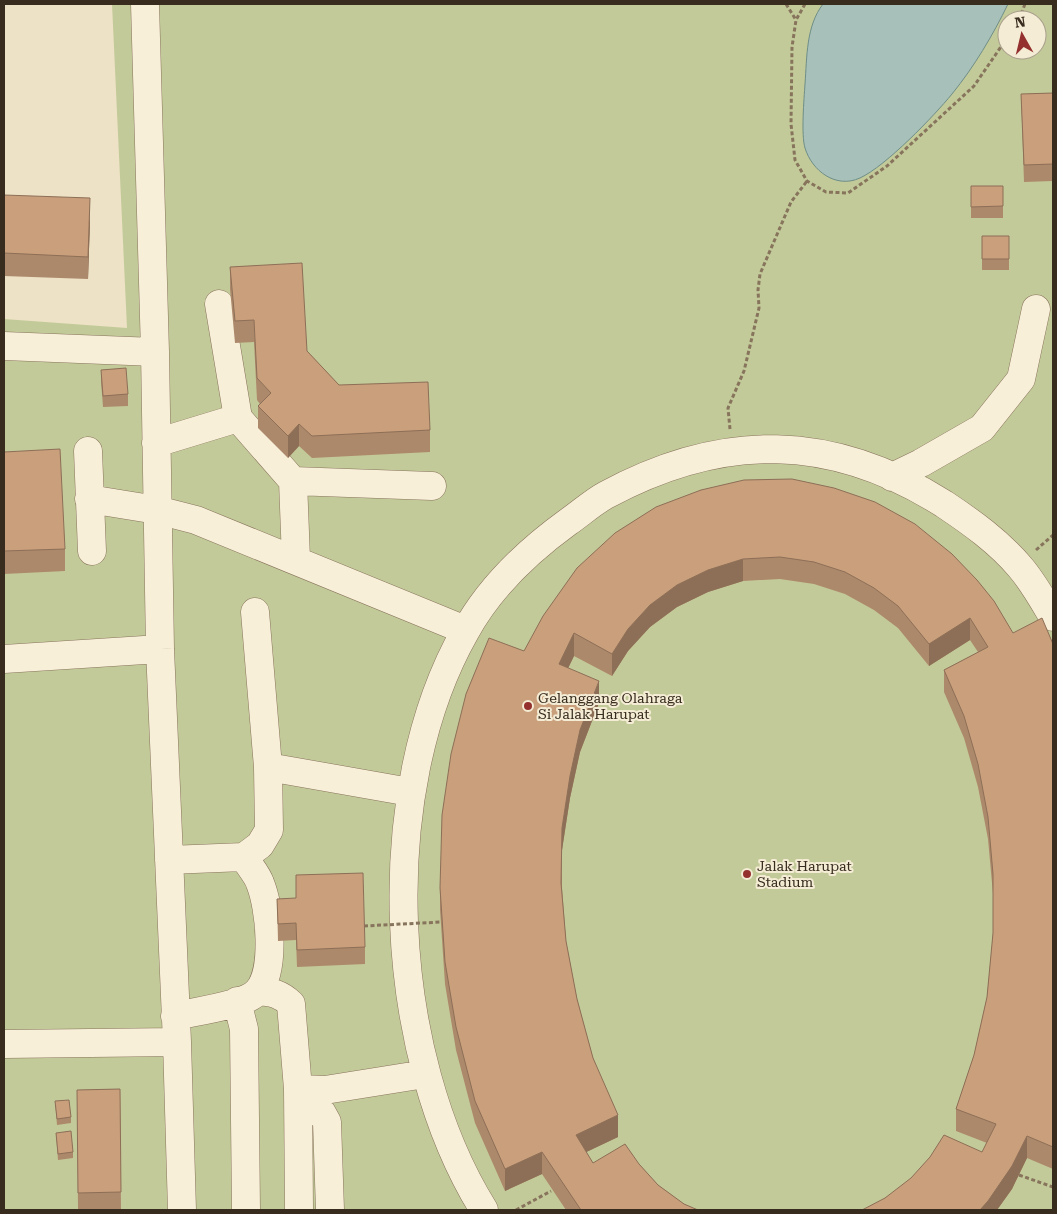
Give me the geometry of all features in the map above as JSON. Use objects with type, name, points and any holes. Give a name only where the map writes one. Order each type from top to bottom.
[{"type":"lane","points":[[145,4],[155,352],[160,649],[182,1210]]},
{"type":"lane","points":[[219,304],[238,418],[293,481],[296,559]]},
{"type":"lane","points":[[892,477],[921,463],[982,428],[1021,379],[1036,308]]},
{"type":"lane","points":[[4,346],[155,352]]},
{"type":"lane","points":[[156,444],[238,418]]},
{"type":"lane","points":[[484,1210],[466,1182],[425,1074],[409,977],[404,879],[410,792],[425,732],[442,681],[465,630],[506,575],[555,532],[604,495],[692,459],[732,450],[774,447],[813,452],[864,465],[911,484],[977,526],[1019,565],[1053,617]]},
{"type":"lane","points":[[88,451],[92,551]]},
{"type":"lane","points":[[293,481],[432,486]]},
{"type":"lane","points":[[89,499],[157,510],[196,520],[296,559],[465,630]]},
{"type":"lane","points":[[169,860],[244,858],[260,845],[269,830],[268,768],[255,612]]},
{"type":"lane","points":[[4,659],[160,649]]},
{"type":"lane","points":[[268,768],[410,792]]},
{"type":"lane","points":[[244,858],[260,883],[269,927],[269,970],[248,996],[244,1029],[246,1210]]},
{"type":"lane","points":[[4,1044],[176,1029],[248,996],[272,992],[284,997],[291,1004],[298,1089],[299,1210]]},
{"type":"lane","points":[[298,1089],[325,1090],[425,1074]]},
{"type":"lane","points":[[298,1089],[322,1113],[327,1122],[330,1210]]},
{"type":"path","points":[[786,4],[796,20]]},
{"type":"path","points":[[805,4],[796,20],[792,47],[791,124],[796,160],[807,181],[826,192],[848,192],[887,166],[974,86],[997,53]]},
{"type":"path","points":[[732,450],[728,408],[744,371],[759,308],[758,290],[760,274],[791,202],[807,181]]},
{"type":"path","points":[[364,926],[441,922]]},
{"type":"path","points":[[1019,1175],[1053,1187]]},
{"type":"path","points":[[516,1210],[551,1191]]},
{"type":"green space","name":"Gelanggang Olahraga Si Jalak Harupat","points":[[112,4],[1053,4],[1053,1210],[4,1210],[4,319],[127,328]]},
{"type":"water","points":[[823,4],[1008,4],[1005,10],[997,10],[997,24],[989,39],[960,84],[934,115],[883,163],[871,172],[851,181],[842,181],[826,176],[813,164],[805,148],[803,126],[806,63],[810,32],[817,13]]},
{"type":"building","points":[[1053,93],[1053,164],[1024,165],[1021,94]]},
{"type":"building","points":[[971,186],[1003,186],[1003,206],[971,207]]},
{"type":"building","points":[[4,195],[90,198],[88,257],[4,253]]},
{"type":"building","points":[[982,236],[1009,236],[1009,259],[982,259]]},
{"type":"building","points":[[302,263],[307,351],[339,385],[428,382],[430,430],[312,436],[299,424],[288,436],[258,406],[271,393],[257,378],[254,320],[235,321],[230,267]]},
{"type":"building","points":[[126,368],[128,394],[103,396],[101,370]]},
{"type":"building","points":[[60,449],[65,549],[4,551],[4,452]]},
{"type":"building","points":[[792,479],[834,488],[875,502],[915,524],[952,554],[977,580],[994,601],[1013,633],[1042,618],[1053,644],[1053,1147],[1027,1136],[1012,1166],[980,1210],[862,1210],[885,1198],[911,1178],[930,1157],[944,1135],[982,1152],[996,1124],[956,1109],[974,1055],[987,997],[993,933],[993,874],[988,817],[978,764],[964,716],[944,670],[988,647],[970,618],[929,644],[898,606],[874,588],[845,572],[814,562],[780,557],[743,559],[708,570],[677,585],[650,605],[628,629],[612,654],[574,633],[559,664],[599,681],[580,730],[570,776],[562,828],[561,883],[566,941],[577,999],[593,1058],[618,1115],[576,1135],[593,1163],[625,1144],[639,1164],[658,1185],[684,1204],[698,1210],[581,1210],[542,1152],[505,1169],[475,1101],[456,1027],[445,962],[440,888],[442,815],[451,754],[466,694],[489,638],[524,651],[543,616],[577,568],[615,533],[656,507],[701,490],[744,480]]},
{"type":"building","points":[[363,873],[365,947],[297,950],[296,923],[278,924],[277,899],[296,898],[296,875]]},
{"type":"building","points":[[120,1089],[121,1192],[78,1193],[77,1090]]},
{"type":"building","points":[[69,1100],[71,1117],[57,1119],[55,1101]]},
{"type":"building","points":[[71,1131],[73,1152],[58,1154],[56,1133]]},
{"type":"place","name":"Gelanggang Olahraga Si Jalak Harupat","points":[[528,706]]},
{"type":"place","name":"Jalak Harupat Stadium","points":[[747,874]]}]
